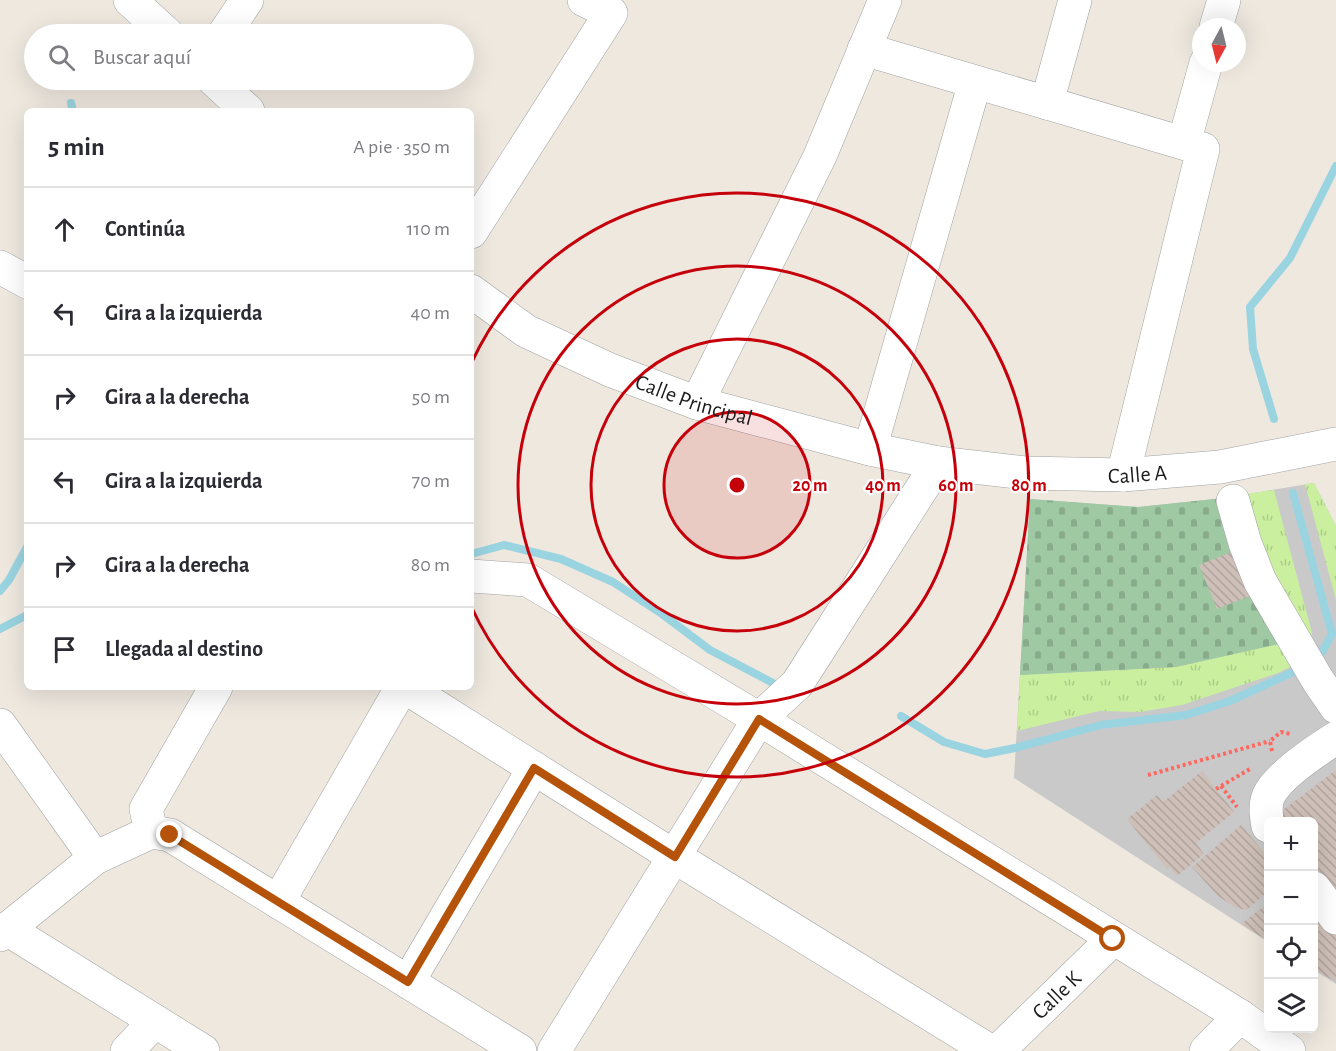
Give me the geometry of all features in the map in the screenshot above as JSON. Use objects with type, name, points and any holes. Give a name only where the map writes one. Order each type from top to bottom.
[{"type":"street","points":[[130,0],[156,24]]},
{"type":"street","points":[[231,24],[247,0]]},
{"type":"street","points":[[474,227],[611,13],[584,0]]},
{"type":"street","points":[[697,403],[820,156],[885,0]]},
{"type":"street","points":[[1047,103],[1075,0]]},
{"type":"street","points":[[1219,18],[1224,0]]},
{"type":"street","points":[[864,49],[1203,149],[1123,475]]},
{"type":"street","points":[[1184,143],[1204,72]]},
{"type":"street","points":[[870,449],[975,82]]},
{"type":"street","points":[[225,90],[245,108]]},
{"type":"street","points":[[0,267],[24,280]]},
{"type":"street","name":"Calle Principal","points":[[474,293],[526,331],[610,370],[697,403],[870,449],[938,463]]},
{"type":"street","name":"Calle A","points":[[938,463],[1025,473],[1123,475],[1220,467],[1333,441]]},
{"type":"street","points":[[554,1051],[759,719],[797,684],[938,463]]},
{"type":"street","points":[[1233,501],[1245,543],[1260,581],[1317,679],[1336,707]]},
{"type":"street","points":[[474,576],[528,580],[759,719],[1240,1016],[1289,1051]]},
{"type":"street","points":[[151,832],[146,809],[214,690]]},
{"type":"street","points":[[278,902],[402,690]]},
{"type":"street","points":[[409,690],[990,1051]]},
{"type":"street","points":[[0,725],[95,858]]},
{"type":"street","points":[[1267,817],[1265,811],[1269,794],[1285,776],[1336,738]]},
{"type":"street","points":[[408,982],[534,768]]},
{"type":"street","points":[[203,1051],[3,932],[95,858],[151,832],[170,835],[520,1051]]},
{"type":"street","points":[[1318,893],[1336,918]]},
{"type":"street","name":"Calle K","points":[[998,1051],[1113,939]]},
{"type":"street","points":[[1206,1051],[1240,1016]]},
{"type":"street","points":[[127,1051],[155,1021]]},
{"type":"path","points":[[1148,775],[1270,741]]},
{"type":"shaded area","points":[[1314,483],[1336,526],[1336,984],[1318,973],[1318,817],[1264,817],[1264,939],[1014,778],[1030,499],[1138,507],[1224,498]]},
{"type":"green space","points":[[1314,483],[1336,526],[1336,600],[1305,484]]},
{"type":"green space","points":[[1274,490],[1312,633],[1308,645],[1268,582],[1245,494]]},
{"type":"green space","points":[[1224,498],[1288,642],[1176,667],[1020,675],[1030,499],[1138,507]]},
{"type":"green space","points":[[1288,642],[1298,663],[1278,673],[1182,705],[1140,712],[1099,711],[1017,731],[1020,675],[1176,667]]},
{"type":"building","points":[[1234,551],[1252,595],[1217,609],[1199,565]]},
{"type":"building","points":[[1336,770],[1336,896],[1318,872],[1318,817],[1275,816]]},
{"type":"building","points":[[1202,771],[1234,812],[1196,843],[1204,854],[1177,876],[1170,867],[1167,869],[1127,819],[1157,795],[1163,802]]},
{"type":"building","points":[[1241,825],[1264,852],[1264,895],[1247,910],[1236,908],[1218,896],[1192,867]]},
{"type":"building","points":[[1318,904],[1336,933],[1336,982],[1318,971]]},
{"type":"building","points":[[1264,906],[1264,938],[1241,924]]},
{"type":"waterway","points":[[71,103],[72,108]]},
{"type":"waterway","points":[[1274,419],[1253,349],[1250,307],[1290,258],[1336,166]]},
{"type":"waterway","points":[[1293,493],[1332,634],[1322,652],[1314,659]]},
{"type":"waterway","points":[[474,553],[504,545],[561,559],[613,582],[662,614],[710,650],[773,683]]},
{"type":"waterway","points":[[0,591],[9,580],[24,552]]},
{"type":"waterway","points":[[0,629],[24,617]]},
{"type":"waterway","points":[[901,716],[944,742],[985,754],[1101,725],[1186,715],[1230,701],[1302,668]]},
{"type":"route","points":[[170,835],[408,982],[534,768],[675,857],[759,719],[1113,939]]}]
